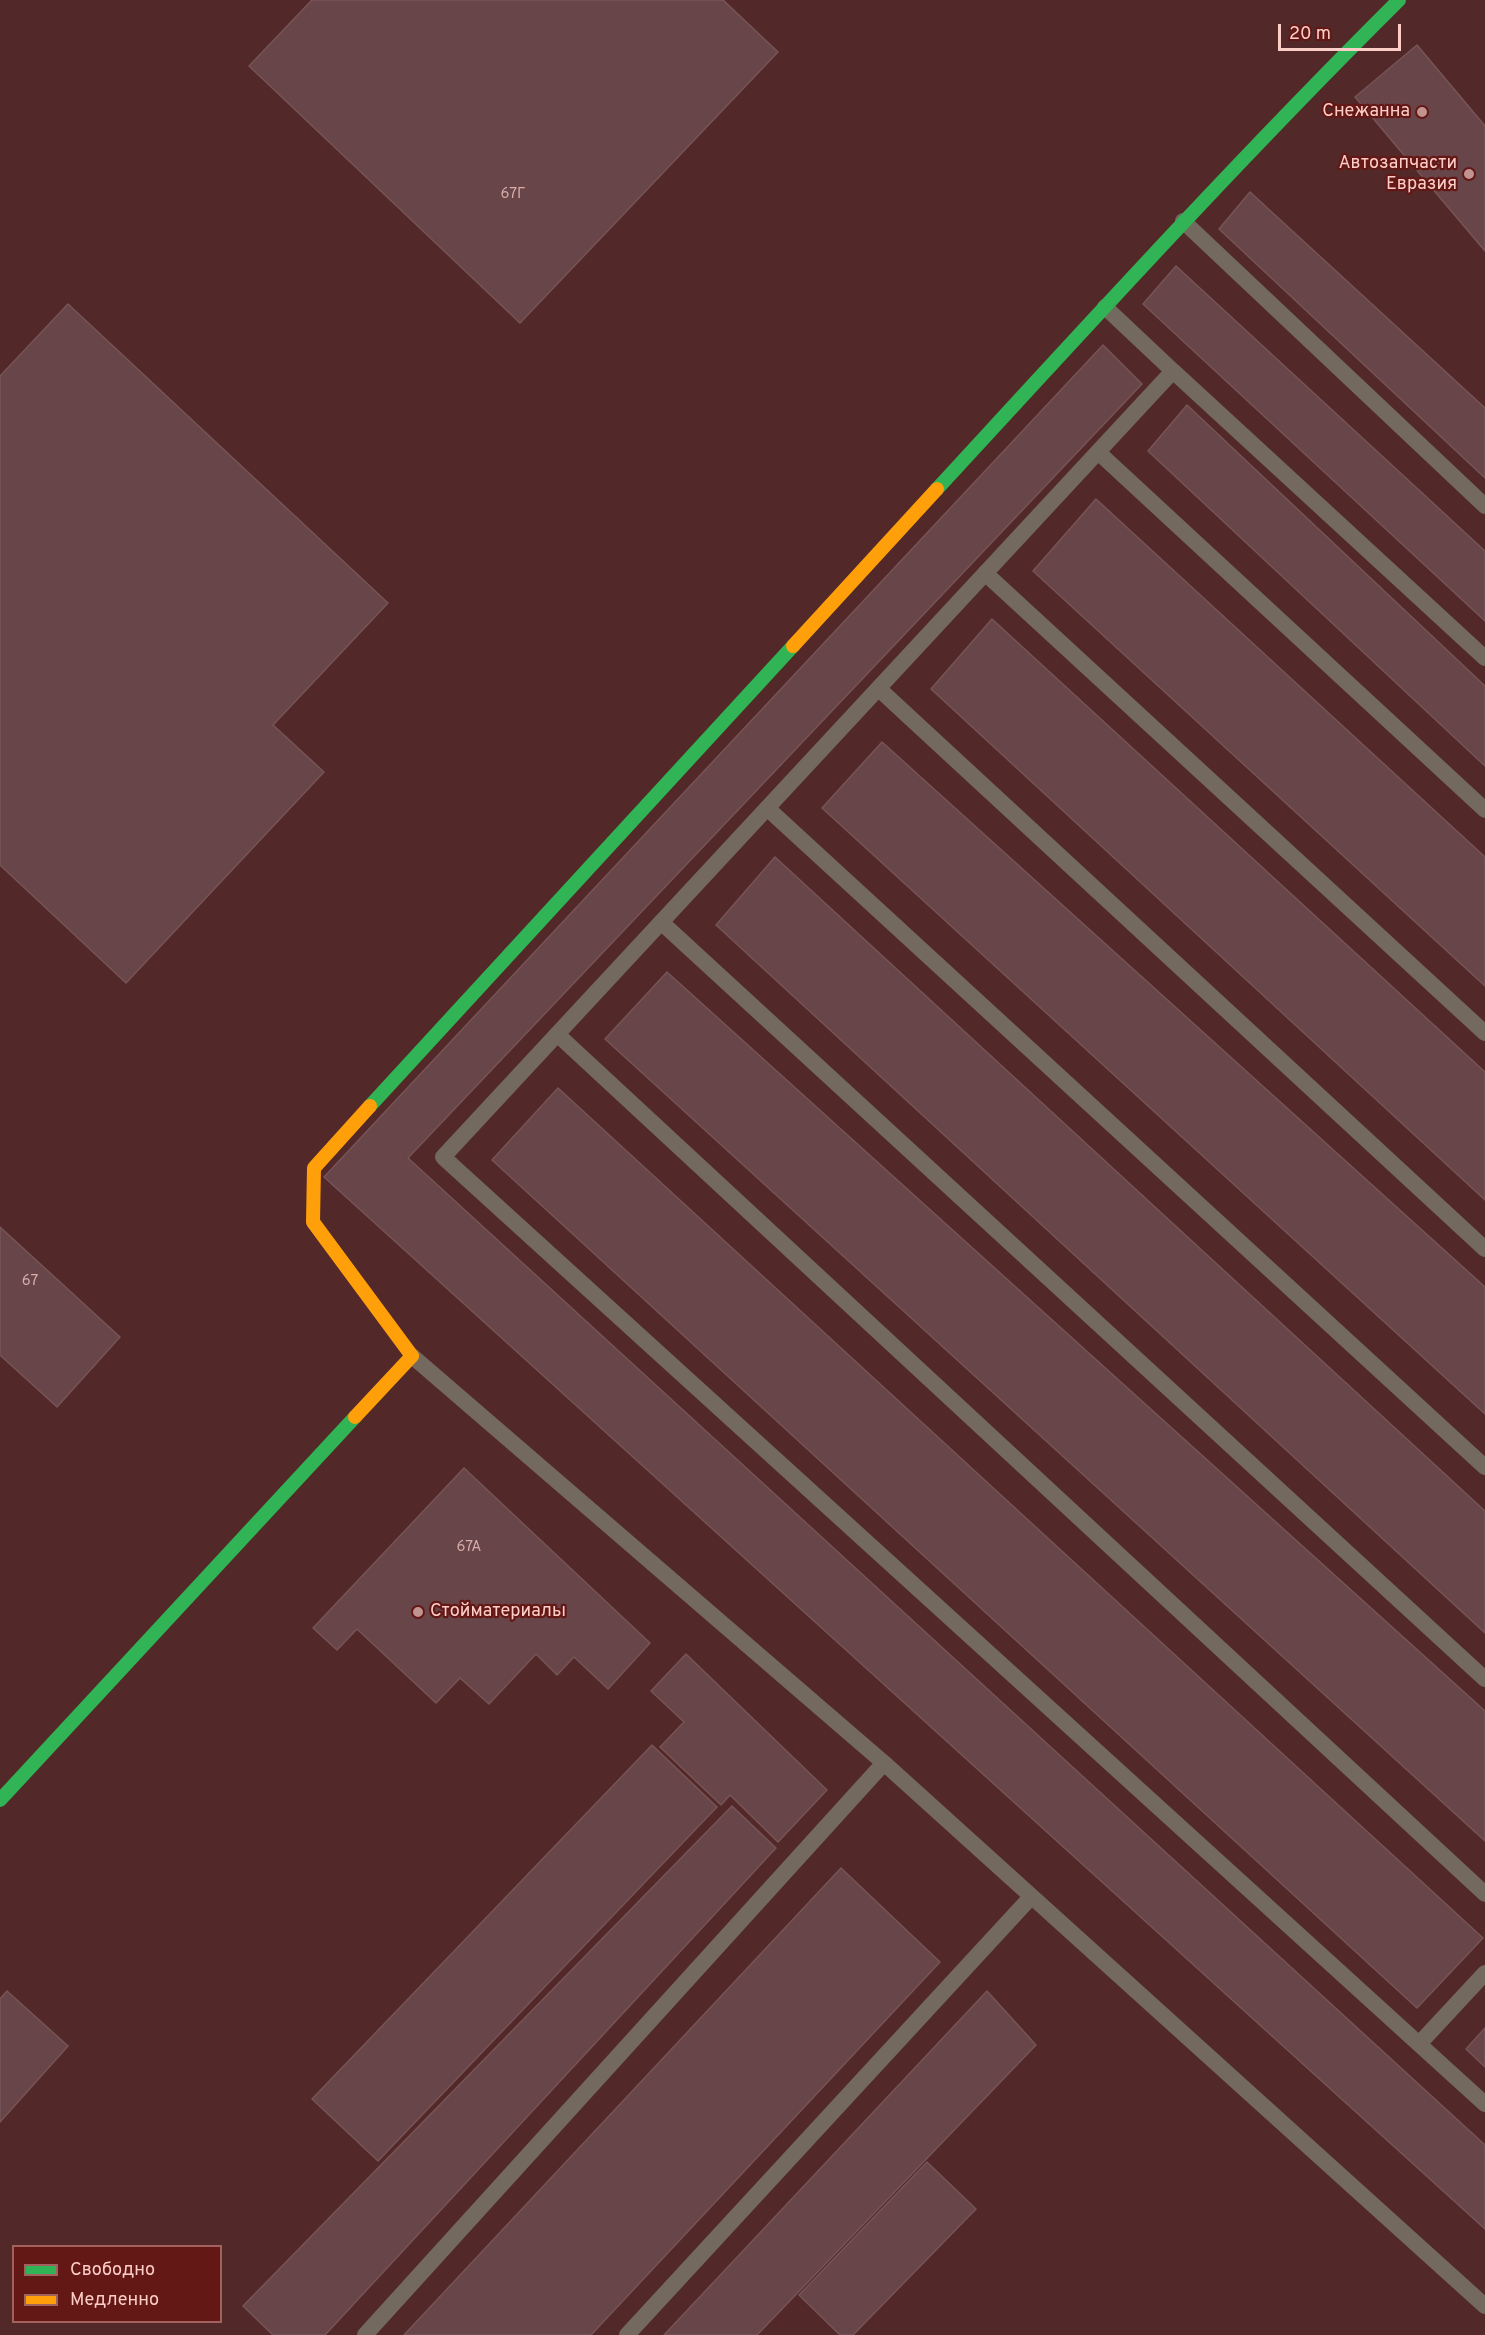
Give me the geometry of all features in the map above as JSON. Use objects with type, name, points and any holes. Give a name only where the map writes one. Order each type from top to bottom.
[{"type":"street","points":[[0,1800],[412,1356],[313,1222],[314,1168],[1184,221],[1304,94],[1399,0]]},
{"type":"lane","points":[[1184,221],[1485,506]]},
{"type":"lane","points":[[1105,307],[1485,658]]},
{"type":"lane","points":[[1173,371],[443,1157],[1485,2104]]},
{"type":"lane","points":[[1098,452],[1485,810]]},
{"type":"lane","points":[[985,573],[1485,1033]]},
{"type":"lane","points":[[879,688],[1485,1249]]},
{"type":"lane","points":[[767,808],[1485,1467]]},
{"type":"lane","points":[[661,922],[1485,1680]]},
{"type":"lane","points":[[557,1034],[1485,1894]]},
{"type":"lane","points":[[412,1356],[884,1763],[1485,2306]]},
{"type":"lane","points":[[365,2335],[884,1763]]},
{"type":"lane","points":[[627,2335],[1031,1897]]},
{"type":"lane","points":[[1419,2044],[1485,1973]]},
{"type":"building","points":[[312,0],[723,0],[778,52],[520,323],[249,66]]},
{"type":"building","points":[[1417,45],[1485,126],[1485,251],[1355,97]]},
{"type":"building","points":[[1250,192],[1485,408],[1485,478],[1219,229]]},
{"type":"building","points":[[1176,266],[1485,551],[1485,621],[1143,304]]},
{"type":"building","points":[[68,304],[388,603],[273,725],[324,772],[126,983],[0,865],[0,376]]},
{"type":"building","points":[[1103,345],[1142,384],[408,1158],[1485,2145],[1485,2229],[324,1177]]},
{"type":"building","points":[[1187,405],[1485,686],[1485,766],[1148,451]]},
{"type":"building","points":[[1096,499],[1485,857],[1485,986],[1033,571]]},
{"type":"building","points":[[992,619],[1485,1072],[1485,1200],[931,689]]},
{"type":"building","points":[[882,742],[1485,1287],[1485,1414],[822,808]]},
{"type":"building","points":[[775,857],[1485,1511],[1485,1633],[716,925]]},
{"type":"building","points":[[667,972],[1485,1711],[1485,1841],[605,1039]]},
{"type":"building","points":[[558,1088],[1483,1938],[1417,2008],[492,1160]]},
{"type":"building","points":[[0,1227],[120,1337],[57,1407],[0,1355]]},
{"type":"building","points":[[464,1468],[650,1643],[608,1689],[574,1657],[557,1675],[536,1654],[489,1704],[460,1678],[436,1703],[357,1629],[337,1650],[313,1628]]},
{"type":"building","points":[[686,1654],[827,1790],[778,1842],[730,1795],[721,1805],[660,1747],[684,1722],[651,1691]]},
{"type":"building","points":[[652,1745],[717,1807],[378,2161],[312,2099]]},
{"type":"building","points":[[732,1806],[776,1848],[325,2335],[273,2335],[243,2306]]},
{"type":"building","points":[[841,1868],[940,1962],[591,2335],[404,2335]]},
{"type":"building","points":[[7,1991],[68,2046],[0,2122],[0,1999]]},
{"type":"building","points":[[987,1991],[1036,2045],[757,2335],[664,2335]]},
{"type":"building","points":[[1485,2028],[1485,2067],[1466,2049]]},
{"type":"building","points":[[927,2162],[976,2209],[853,2335],[840,2335],[799,2295]]},
{"type":"traffic: fast","points":[[937,489],[1223,181],[1399,0]]},
{"type":"traffic: fast","points":[[370,1106],[793,646]]},
{"type":"traffic: fast","points":[[0,1800],[355,1417]]},
{"type":"traffic: slow","points":[[793,646],[937,489]]},
{"type":"traffic: slow","points":[[355,1417],[412,1356],[313,1222],[314,1168],[370,1106]]},
{"type":"place","name":"Снежанна","points":[[1422,112]]},
{"type":"place","name":"Автозапчасти Евразия","points":[[1469,174]]},
{"type":"place","name":"Стойматериалы","points":[[418,1612]]}]
